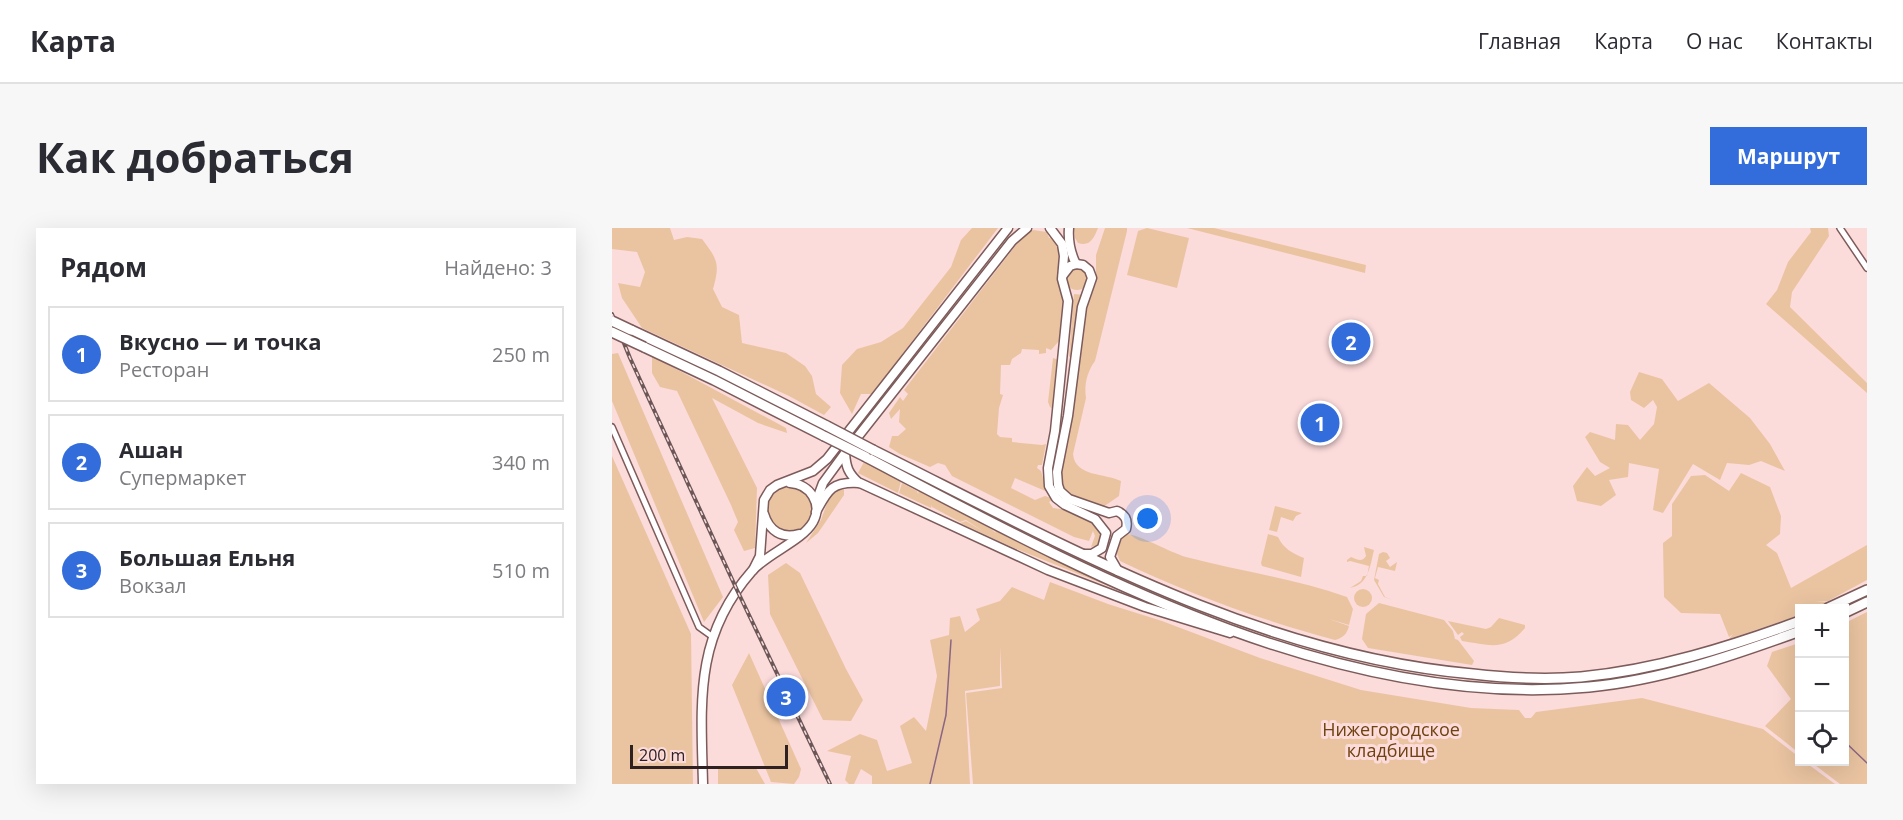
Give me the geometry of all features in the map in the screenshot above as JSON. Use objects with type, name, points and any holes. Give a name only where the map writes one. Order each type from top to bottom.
[{"type":"main road","points":[[703,784],[703,678],[707,653],[722,612],[753,570],[760,556],[764,500],[770,490],[777,485],[813,471],[827,459],[1008,228]]},
{"type":"main road","points":[[753,570],[802,533],[814,521],[824,483],[844,453],[1012,241],[1027,228]]},
{"type":"main road","points":[[1050,228],[1062,244],[1063,275],[1068,301],[1048,478],[1049,486],[1056,498],[1065,505],[1084,513],[1105,530],[1117,536]]},
{"type":"main road","points":[[1069,228],[1071,253],[1076,264]]},
{"type":"main road","points":[[1063,275],[1066,269],[1076,264],[1083,265],[1089,270],[1092,282],[1082,307],[1068,416],[1057,472],[1058,485],[1060,491],[1069,499],[1108,513],[1122,513],[1127,520],[1126,529],[1117,536],[1110,557],[1119,572]]},
{"type":"main road","points":[[1065,287],[1078,294],[1088,290]]},
{"type":"main road","points":[[612,321],[719,371],[825,431],[1114,582],[1262,641]]},
{"type":"main road","points":[[612,332],[825,431]]},
{"type":"main road","points":[[844,453],[846,467],[851,476],[860,483],[1048,570],[1145,607],[1210,628],[1371,670],[1442,683],[1488,687],[1556,688],[1618,683],[1680,670],[1795,633]]},
{"type":"main road","points":[[869,454],[1179,598],[1280,635],[1407,666],[1489,676],[1579,677],[1645,667],[1707,652],[1795,623]]},
{"type":"main road","points":[[787,482],[797,483],[808,489],[816,507]]},
{"type":"main road","points":[[816,507],[830,489],[846,482],[860,483]]},
{"type":"main road","points":[[763,511],[771,529],[780,534],[793,536],[802,533]]},
{"type":"main road","points":[[1081,554],[1092,554],[1102,548],[1105,530],[1102,522],[1108,513]]},
{"type":"main road","points":[[1838,604],[1867,590]]},
{"type":"main road","points":[[1849,611],[1867,603]]},
{"type":"street","points":[[1840,228],[1867,268]]},
{"type":"street","points":[[612,427],[699,627],[712,637]]},
{"type":"green space","points":[[612,228],[670,228],[674,240],[687,237],[702,239],[716,262],[713,289],[722,307],[739,315],[742,343],[786,353],[805,366],[812,376],[816,394],[831,407],[824,415],[789,396],[642,328],[622,298],[618,283],[640,287],[645,272],[637,252],[612,249]]},
{"type":"green space","points":[[972,228],[998,228],[872,394],[861,394],[852,414],[840,393],[842,365],[857,349],[881,342],[903,328],[951,267],[961,240]]},
{"type":"green space","points":[[1074,228],[1098,228],[1089,243],[1082,244],[1078,243],[1075,238]]},
{"type":"green space","points":[[1105,228],[1127,228],[1127,231],[1095,361],[1087,379],[1086,398],[1073,454],[1079,467],[1085,471],[1121,481],[1119,496],[1103,507],[1089,505],[1062,491],[1059,475],[1082,324],[1096,283],[1096,255]]},
{"type":"green space","points":[[1147,228],[1189,238],[1177,288],[1127,275],[1138,231]]},
{"type":"green space","points":[[1187,228],[1214,228],[1366,265],[1365,273]]},
{"type":"green space","points":[[1810,228],[1828,228],[1829,236],[1792,292],[1790,307],[1867,383],[1867,393],[1766,304],[1777,290],[1788,262],[1811,232]]},
{"type":"green space","points":[[1033,230],[1047,232],[1049,238],[1057,240],[1061,254],[1058,271],[1064,297],[1059,341],[1051,350],[1046,348],[1046,353],[1039,354],[1039,350],[1022,349],[1021,353],[1012,359],[1010,365],[1001,365],[1000,394],[1003,395],[999,408],[997,434],[1000,437],[1012,438],[1012,442],[1046,444],[1042,465],[1038,465],[1037,468],[1041,471],[1050,493],[1015,478],[1011,488],[1035,500],[1045,496],[1054,499],[1049,502],[1053,508],[1069,510],[1087,517],[1103,534],[1100,544],[1091,547],[1095,536],[1093,531],[1089,541],[1074,537],[952,476],[945,465],[938,463],[930,467],[889,447],[892,436],[898,436],[906,429],[899,422],[900,409],[891,419],[889,413],[900,397],[903,401],[908,394],[904,390],[1023,236]]},
{"type":"green space","points":[[1077,268],[1085,271],[1088,279],[1085,287],[1077,290],[1069,287],[1066,279],[1069,271]]},
{"type":"green space","points":[[1074,294],[1084,295],[1073,362],[1069,356]]},
{"type":"green space","points":[[618,353],[723,597],[704,622],[612,401],[612,354]]},
{"type":"green space","points":[[652,356],[786,428],[787,433],[758,423],[712,398],[757,488],[755,548],[744,551],[734,530],[738,522],[731,505],[677,391],[660,387],[652,373]]},
{"type":"green space","points":[[1053,358],[1059,360],[1054,410],[1048,402]]},
{"type":"green space","points":[[1639,372],[1662,379],[1678,401],[1709,383],[1750,418],[1770,444],[1785,471],[1761,461],[1749,465],[1727,463],[1720,480],[1693,464],[1663,513],[1653,510],[1659,469],[1629,463],[1628,477],[1609,480],[1616,495],[1601,506],[1577,501],[1573,486],[1587,467],[1595,476],[1610,468],[1600,462],[1585,437],[1590,432],[1615,440],[1616,424],[1628,425],[1640,440],[1654,424],[1657,407],[1653,400],[1644,408],[1631,400],[1630,392]]},
{"type":"green space","points":[[612,456],[691,634],[693,784],[612,784]]},
{"type":"green space","points":[[864,462],[901,481],[898,493],[858,473]]},
{"type":"green space","points":[[1741,473],[1770,487],[1781,516],[1780,534],[1766,545],[1777,553],[1791,588],[1867,545],[1867,580],[1828,601],[1815,602],[1828,602],[1823,604],[1795,604],[1795,617],[1729,639],[1733,634],[1729,637],[1720,614],[1681,613],[1664,597],[1663,543],[1672,536],[1672,504],[1691,476],[1705,475],[1729,491]]},
{"type":"green space","points":[[902,483],[917,491],[918,494],[919,490],[996,533],[994,529],[1124,591],[1014,548],[960,523],[966,521],[984,532],[966,520],[960,522],[932,505],[931,508],[899,493]]},
{"type":"green space","points":[[790,486],[806,493],[813,509],[806,525],[790,532],[774,525],[767,509],[774,493]]},
{"type":"green space","points":[[841,487],[844,488],[844,495],[818,533],[806,543],[821,520],[831,492]]},
{"type":"green space","points":[[1275,506],[1302,513],[1293,521],[1281,517],[1277,532],[1269,530]]},
{"type":"green space","points":[[1126,534],[1139,537],[1186,557],[1287,580],[1347,597],[1353,609],[1349,625],[1329,619],[1349,626],[1347,631],[1335,640],[1307,632],[1253,615],[1146,573],[1120,561],[1116,551],[1121,537]]},
{"type":"green space","points":[[1268,534],[1278,537],[1289,550],[1304,558],[1301,577],[1262,566]]},
{"type":"green space","points":[[1364,547],[1374,550],[1367,574],[1369,566],[1347,562],[1351,557],[1363,559],[1366,556]]},
{"type":"green space","points":[[1387,553],[1390,558],[1386,561],[1390,567],[1397,562],[1395,571],[1378,567],[1375,578],[1379,580],[1378,584],[1385,597],[1394,600],[1384,597],[1374,580],[1379,554]]},
{"type":"green space","points":[[786,563],[800,573],[863,700],[851,721],[823,720],[770,614],[768,575]]},
{"type":"green space","points":[[1363,576],[1366,576],[1361,583],[1350,588],[1361,581]]},
{"type":"green space","name":"Нижегородское кладбище","points":[[1050,582],[1260,658],[1361,690],[1471,708],[1519,710],[1525,718],[1531,718],[1536,712],[1642,698],[1763,729],[1795,754],[1795,766],[1810,766],[1835,784],[973,784],[966,693],[1002,688],[1000,647],[1000,686],[965,691],[970,784],[872,784],[872,776],[861,769],[854,784],[849,784],[845,780],[851,756],[827,751],[860,734],[877,740],[887,771],[912,763],[900,726],[914,717],[926,731],[937,676],[930,640],[949,635],[950,618],[960,616],[965,632],[980,620],[976,609],[1000,601],[1012,587],[1044,600]]},
{"type":"green space","points":[[1363,589],[1369,592],[1372,598],[1369,604],[1363,607],[1357,604],[1354,598],[1357,592]]},
{"type":"green space","points":[[1379,603],[1444,620],[1453,631],[1455,639],[1474,661],[1472,665],[1368,648],[1362,639],[1366,614]]},
{"type":"green space","points":[[1867,612],[1867,784],[1840,784],[1816,766],[1849,766],[1849,621]]},
{"type":"green space","points":[[1499,618],[1525,625],[1525,628],[1511,641],[1489,645],[1462,641],[1460,637],[1464,634],[1462,632],[1458,635],[1448,621],[1486,629]]},
{"type":"green space","points":[[1795,645],[1795,750],[1765,726],[1791,699],[1767,666],[1772,652]]},
{"type":"green space","points":[[749,653],[801,769],[794,784],[771,782],[732,685]]},
{"type":"green space","points":[[756,768],[765,784],[718,784],[718,769]]},
{"type":"waterway","points":[[930,784],[946,715],[951,640]]},
{"type":"waterway","points":[[1849,746],[1867,763]]},
{"type":"railway","points":[[612,314],[737,590],[830,784]]},
{"type":"place","name":"Ашан","points":[[1351,342]]},
{"type":"place","name":"Вкусно — и точка","points":[[1320,423]]},
{"type":"place","name":"Большая Ельня","points":[[786,697]]}]
